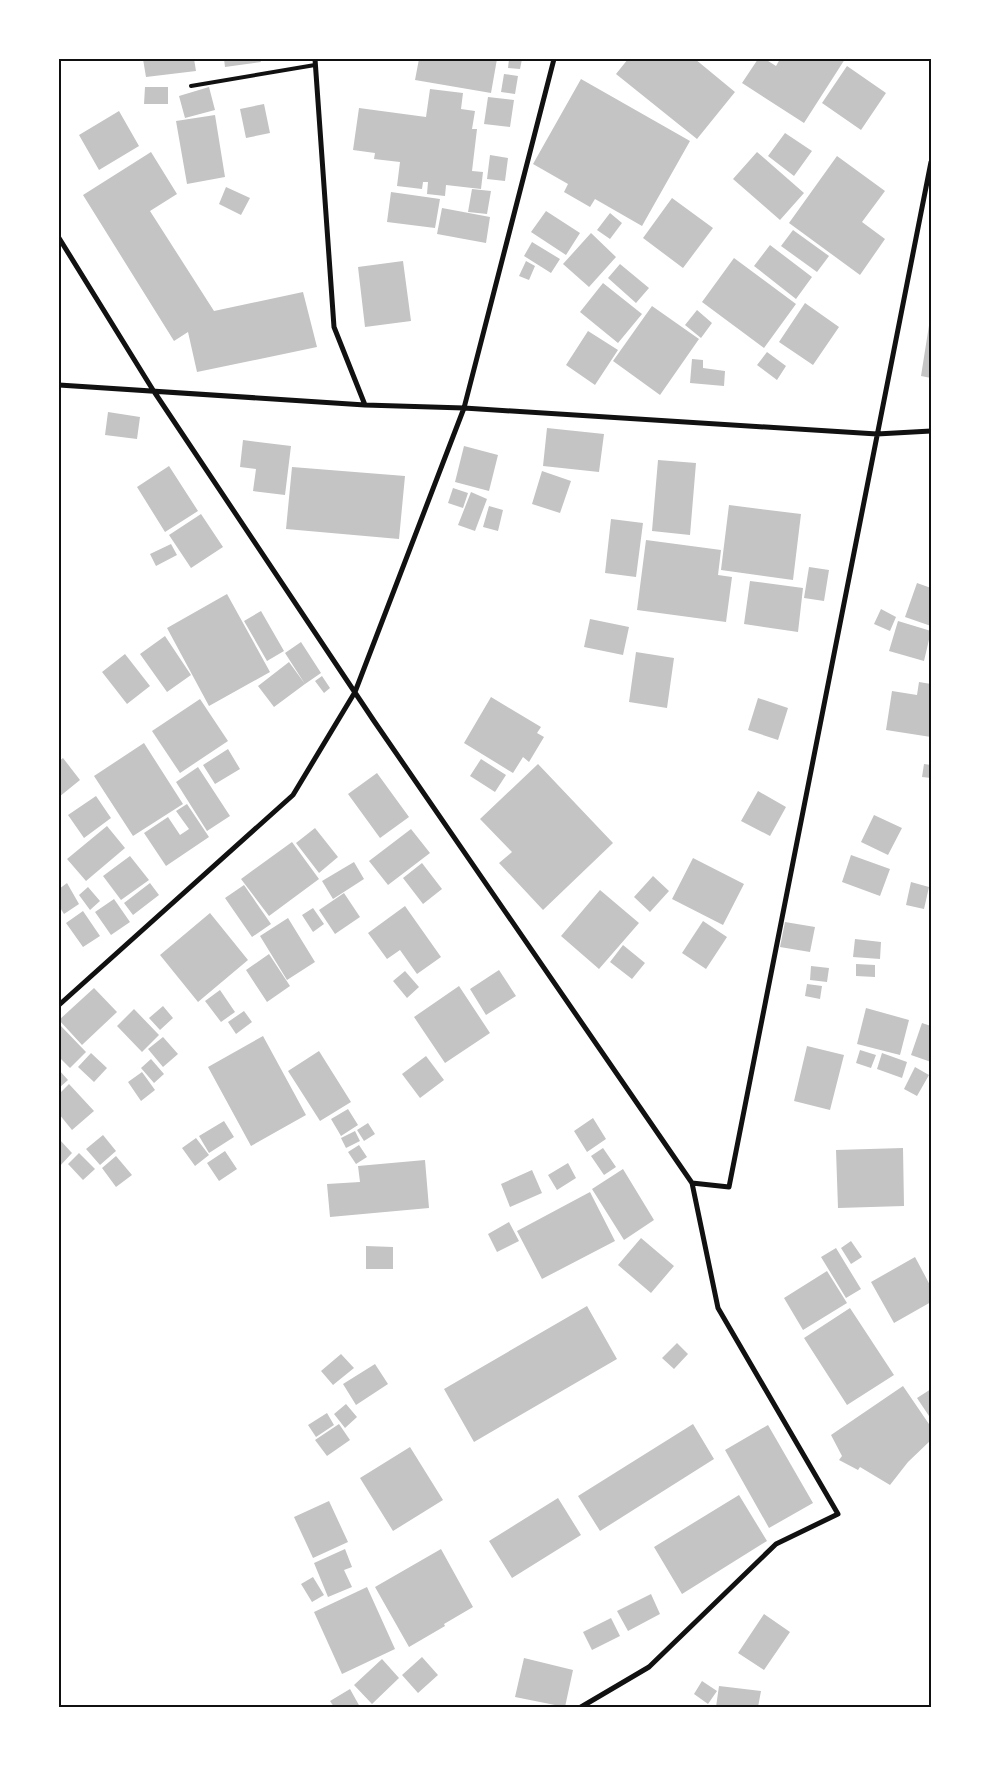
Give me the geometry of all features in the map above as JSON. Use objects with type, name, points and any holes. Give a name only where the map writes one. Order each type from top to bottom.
[{"type":"street","points":[[315,59],[334,327],[365,405]]},
{"type":"street","points":[[59,1005],[293,795],[355,692],[464,408],[554,59]]},
{"type":"street","points":[[692,1183],[729,1187],[931,162]]},
{"type":"street","points":[[59,238],[153,390],[355,692],[692,1183],[718,1308],[838,1514],[776,1544],[649,1667],[581,1707]]},
{"type":"street","points":[[59,385],[365,405],[464,408],[877,434],[931,431]]},
{"type":"lane","points":[[191,86],[315,65]]},
{"type":"building","points":[[143,59],[194,59],[196,71],[146,77]]},
{"type":"building","points":[[224,59],[260,59],[261,62],[225,67]]},
{"type":"building","points":[[419,59],[497,59],[491,93],[415,80]]},
{"type":"building","points":[[509,59],[522,59],[520,69],[508,68]]},
{"type":"building","points":[[628,59],[695,59],[735,92],[697,139],[616,74]]},
{"type":"building","points":[[758,59],[765,59],[776,66],[780,59],[845,59],[804,123],[742,83]]},
{"type":"building","points":[[847,66],[886,93],[861,130],[822,103]]},
{"type":"building","points":[[504,74],[518,76],[515,94],[501,92]]},
{"type":"building","points":[[581,79],[690,141],[642,226],[595,199],[590,207],[564,192],[568,184],[533,164]]},
{"type":"building","points":[[145,87],[168,87],[168,104],[144,104]]},
{"type":"building","points":[[209,87],[215,110],[185,118],[179,96]]},
{"type":"building","points":[[430,89],[463,93],[461,109],[475,111],[472,129],[477,129],[472,171],[483,172],[481,189],[446,185],[445,196],[427,194],[428,182],[423,182],[422,189],[397,186],[400,162],[374,159],[375,153],[353,150],[359,108],[426,117]]},
{"type":"building","points":[[488,97],[514,100],[510,127],[484,124]]},
{"type":"building","points":[[264,104],[270,133],[246,138],[240,109]]},
{"type":"building","points":[[119,111],[139,146],[99,170],[79,135]]},
{"type":"building","points":[[215,115],[225,177],[187,184],[176,121]]},
{"type":"building","points":[[785,133],[812,151],[794,176],[768,156]]},
{"type":"building","points":[[151,152],[177,194],[150,211],[214,311],[303,292],[317,347],[197,372],[188,332],[174,341],[83,195]]},
{"type":"building","points":[[757,152],[804,193],[780,220],[733,179]]},
{"type":"building","points":[[490,155],[508,158],[505,181],[487,179]]},
{"type":"building","points":[[837,156],[885,191],[862,222],[885,239],[860,275],[789,223]]},
{"type":"building","points":[[226,187],[250,198],[241,215],[219,204]]},
{"type":"building","points":[[472,189],[491,191],[487,214],[468,212]]},
{"type":"building","points":[[391,192],[440,199],[435,228],[387,222]]},
{"type":"building","points":[[672,198],[713,228],[683,268],[643,238]]},
{"type":"building","points":[[442,208],[490,217],[486,243],[437,234]]},
{"type":"building","points":[[546,211],[580,233],[566,255],[531,232]]},
{"type":"building","points":[[610,213],[622,223],[610,239],[597,230]]},
{"type":"building","points":[[793,230],[829,256],[817,272],[781,246]]},
{"type":"building","points":[[591,233],[616,257],[589,287],[563,264]]},
{"type":"building","points":[[532,242],[560,259],[551,273],[524,256]]},
{"type":"building","points":[[770,245],[812,277],[796,299],[754,266]]},
{"type":"building","points":[[734,258],[796,304],[764,348],[702,302]]},
{"type":"building","points":[[403,261],[411,321],[365,327],[358,267]]},
{"type":"building","points":[[526,261],[535,266],[529,280],[519,276]]},
{"type":"building","points":[[620,264],[649,288],[636,303],[608,278]]},
{"type":"building","points":[[603,283],[642,314],[618,343],[580,312]]},
{"type":"building","points":[[805,303],[839,327],[813,365],[779,342]]},
{"type":"building","points":[[652,306],[699,339],[660,395],[613,361]]},
{"type":"building","points":[[697,310],[712,323],[701,338],[685,325]]},
{"type":"building","points":[[931,319],[931,378],[921,376]]},
{"type":"building","points":[[588,331],[618,350],[595,385],[566,365]]},
{"type":"building","points":[[767,352],[786,366],[777,380],[757,365]]},
{"type":"building","points":[[692,359],[703,360],[703,368],[725,371],[724,386],[690,383]]},
{"type":"building","points":[[108,412],[140,417],[137,439],[105,435]]},
{"type":"building","points":[[547,428],[604,434],[599,472],[543,466]]},
{"type":"building","points":[[243,440],[291,446],[285,495],[253,491],[256,469],[240,467]]},
{"type":"building","points":[[464,446],[498,455],[489,491],[455,482]]},
{"type":"building","points":[[658,460],[696,463],[690,535],[652,531]]},
{"type":"building","points":[[169,466],[198,511],[165,532],[137,487]]},
{"type":"building","points":[[292,467],[405,476],[399,539],[286,529]]},
{"type":"building","points":[[542,471],[571,481],[560,513],[532,504]]},
{"type":"building","points":[[453,488],[468,493],[463,508],[448,503]]},
{"type":"building","points":[[471,492],[487,499],[475,531],[458,525]]},
{"type":"building","points":[[729,505],[801,514],[793,580],[721,570]]},
{"type":"building","points":[[489,506],[503,510],[498,531],[483,527]]},
{"type":"building","points":[[201,514],[223,547],[191,568],[169,535]]},
{"type":"building","points":[[611,519],[643,523],[636,577],[605,573]]},
{"type":"building","points":[[646,540],[721,550],[718,575],[732,577],[726,622],[637,610]]},
{"type":"building","points":[[171,544],[177,555],[156,566],[150,554]]},
{"type":"building","points":[[809,567],[829,570],[824,601],[804,598]]},
{"type":"building","points":[[750,581],[803,588],[798,632],[744,624]]},
{"type":"building","points":[[917,583],[931,588],[931,626],[905,617]]},
{"type":"building","points":[[227,594],[270,672],[209,706],[167,628]]},
{"type":"building","points":[[881,609],[896,617],[890,631],[874,624]]},
{"type":"building","points":[[261,611],[284,651],[267,661],[244,621]]},
{"type":"building","points":[[590,619],[629,627],[623,655],[584,647]]},
{"type":"building","points":[[898,621],[931,631],[924,661],[889,651]]},
{"type":"building","points":[[165,636],[191,675],[167,692],[140,654]]},
{"type":"building","points":[[301,642],[321,673],[305,684],[285,653]]},
{"type":"building","points":[[636,652],[674,658],[667,708],[629,702]]},
{"type":"building","points":[[125,654],[150,686],[127,704],[102,672]]},
{"type":"building","points":[[289,662],[305,684],[274,707],[258,686]]},
{"type":"building","points":[[322,676],[330,688],[324,693],[315,681]]},
{"type":"building","points":[[919,682],[931,684],[931,737],[886,730],[892,691],[917,695]]},
{"type":"building","points":[[491,697],[541,727],[537,733],[544,737],[529,762],[523,757],[513,773],[464,743]]},
{"type":"building","points":[[758,698],[788,708],[778,740],[748,730]]},
{"type":"building","points":[[200,699],[228,741],[180,773],[152,731]]},
{"type":"building","points":[[144,743],[183,804],[133,836],[94,776]]},
{"type":"building","points":[[228,749],[240,769],[215,784],[203,765]]},
{"type":"building","points":[[63,758],[80,780],[59,797],[59,761]]},
{"type":"building","points":[[481,759],[506,775],[495,792],[470,776]]},
{"type":"building","points":[[538,764],[613,843],[543,910],[499,863],[512,852],[480,819]]},
{"type":"building","points":[[924,764],[931,765],[931,778],[922,777]]},
{"type":"building","points":[[198,767],[230,816],[207,831],[176,782]]},
{"type":"building","points":[[377,773],[409,817],[380,838],[348,794]]},
{"type":"building","points":[[758,791],[786,807],[770,836],[741,821]]},
{"type":"building","points":[[96,796],[111,818],[84,838],[68,815]]},
{"type":"building","points":[[187,804],[209,837],[166,866],[144,833],[168,817],[180,835],[189,829],[176,811]]},
{"type":"building","points":[[874,815],[902,828],[888,855],[861,842]]},
{"type":"building","points":[[107,826],[125,848],[86,881],[67,859]]},
{"type":"building","points":[[315,828],[338,857],[319,873],[296,843]]},
{"type":"building","points":[[411,829],[430,853],[388,885],[369,861]]},
{"type":"building","points":[[292,842],[319,879],[269,916],[241,879]]},
{"type":"building","points":[[851,855],[890,869],[880,896],[842,882]]},
{"type":"building","points":[[130,856],[149,880],[121,900],[103,876]]},
{"type":"building","points":[[693,858],[744,884],[723,925],[672,899]]},
{"type":"building","points":[[354,862],[364,879],[333,899],[322,881]]},
{"type":"building","points":[[422,863],[442,889],[423,904],[403,878]]},
{"type":"building","points":[[653,876],[669,891],[650,912],[634,897]]},
{"type":"building","points":[[911,882],[929,887],[924,909],[906,905]]},
{"type":"building","points":[[67,883],[79,904],[64,914],[59,906],[59,889]]},
{"type":"building","points":[[150,883],[159,895],[133,915],[124,903]]},
{"type":"building","points":[[244,885],[271,924],[252,937],[225,898]]},
{"type":"building","points":[[88,887],[100,901],[90,910],[79,895]]},
{"type":"building","points":[[600,890],[639,923],[599,969],[561,936]]},
{"type":"building","points":[[344,893],[360,917],[335,934],[319,910]]},
{"type":"building","points":[[114,899],[130,922],[111,935],[95,912]]},
{"type":"building","points":[[405,906],[441,957],[417,974],[400,950],[387,959],[368,933]]},
{"type":"building","points":[[313,908],[324,924],[313,932],[302,915]]},
{"type":"building","points":[[83,911],[100,936],[83,947],[66,923]]},
{"type":"building","points":[[210,913],[248,960],[198,1002],[160,955]]},
{"type":"building","points":[[288,918],[315,962],[287,980],[260,936]]},
{"type":"building","points":[[703,921],[727,937],[706,969],[682,953]]},
{"type":"building","points":[[785,922],[815,927],[810,952],[780,947]]},
{"type":"building","points":[[855,939],[881,942],[880,959],[853,957]]},
{"type":"building","points":[[623,945],[645,963],[632,979],[610,962]]},
{"type":"building","points":[[269,954],[290,986],[267,1002],[246,970]]},
{"type":"building","points":[[856,964],[875,965],[875,977],[856,976]]},
{"type":"building","points":[[811,966],[829,968],[827,982],[810,980]]},
{"type":"building","points":[[499,970],[516,996],[486,1015],[470,989]]},
{"type":"building","points":[[405,971],[419,987],[407,998],[393,981]]},
{"type":"building","points":[[807,984],[822,986],[820,999],[805,996]]},
{"type":"building","points":[[459,986],[490,1033],[445,1063],[414,1017]]},
{"type":"building","points":[[94,988],[117,1012],[82,1045],[59,1020]]},
{"type":"building","points":[[220,990],[235,1012],[221,1022],[205,1001]]},
{"type":"building","points":[[163,1006],[173,1018],[160,1030],[149,1018]]},
{"type":"building","points":[[866,1008],[909,1020],[900,1055],[857,1044]]},
{"type":"building","points":[[134,1009],[159,1035],[142,1052],[117,1026]]},
{"type":"building","points":[[244,1011],[252,1022],[236,1034],[228,1022]]},
{"type":"building","points":[[922,1023],[931,1026],[931,1062],[911,1055]]},
{"type":"building","points":[[59,1024],[86,1052],[70,1068],[59,1057]]},
{"type":"building","points":[[263,1036],[306,1115],[251,1146],[208,1067]]},
{"type":"building","points":[[163,1037],[178,1054],[163,1067],[148,1049]]},
{"type":"building","points":[[807,1046],[844,1055],[830,1110],[794,1101]]},
{"type":"building","points":[[860,1050],[876,1055],[871,1068],[856,1063]]},
{"type":"building","points":[[319,1051],[351,1102],[320,1121],[288,1071]]},
{"type":"building","points":[[91,1053],[107,1068],[94,1082],[78,1067]]},
{"type":"building","points":[[882,1053],[907,1062],[902,1078],[877,1069]]},
{"type":"building","points":[[426,1056],[444,1080],[420,1098],[402,1074]]},
{"type":"building","points":[[151,1059],[164,1074],[154,1083],[141,1068]]},
{"type":"building","points":[[915,1067],[929,1075],[917,1096],[904,1089]]},
{"type":"building","points":[[59,1070],[68,1080],[59,1088]]},
{"type":"building","points":[[142,1072],[155,1090],[141,1101],[128,1082]]},
{"type":"building","points":[[69,1084],[94,1111],[72,1130],[59,1114],[59,1094]]},
{"type":"building","points":[[348,1109],[358,1125],[341,1136],[331,1119]]},
{"type":"building","points":[[593,1118],[606,1139],[587,1152],[574,1131]]},
{"type":"building","points":[[224,1121],[234,1137],[209,1153],[199,1136]]},
{"type":"building","points":[[368,1123],[375,1134],[364,1141],[357,1130]]},
{"type":"building","points":[[355,1131],[360,1141],[346,1148],[341,1138]]},
{"type":"building","points":[[103,1135],[116,1151],[100,1165],[86,1149]]},
{"type":"building","points":[[196,1138],[209,1155],[195,1166],[182,1148]]},
{"type":"building","points":[[59,1139],[72,1153],[59,1167]]},
{"type":"building","points":[[359,1145],[367,1157],[356,1164],[348,1152]]},
{"type":"building","points":[[603,1148],[616,1167],[604,1175],[591,1156]]},
{"type":"building","points":[[903,1148],[904,1206],[838,1208],[836,1150]]},
{"type":"building","points":[[225,1151],[237,1169],[219,1181],[207,1163]]},
{"type":"building","points":[[79,1153],[95,1169],[83,1180],[68,1164]]},
{"type":"building","points":[[116,1156],[132,1175],[116,1187],[102,1168]]},
{"type":"building","points":[[425,1160],[429,1208],[330,1217],[327,1184],[360,1182],[358,1166]]},
{"type":"building","points":[[568,1163],[576,1178],[557,1190],[548,1175]]},
{"type":"building","points":[[623,1169],[654,1220],[624,1240],[592,1189]]},
{"type":"building","points":[[532,1170],[542,1193],[510,1207],[501,1184]]},
{"type":"building","points":[[590,1192],[615,1241],[542,1279],[517,1231]]},
{"type":"building","points":[[509,1222],[519,1241],[497,1252],[488,1234]]},
{"type":"building","points":[[641,1238],[674,1266],[651,1293],[618,1265]]},
{"type":"building","points":[[851,1241],[862,1257],[851,1264],[841,1248]]},
{"type":"building","points":[[366,1246],[393,1247],[393,1269],[366,1269]]},
{"type":"building","points":[[836,1248],[861,1289],[846,1298],[821,1257]]},
{"type":"building","points":[[915,1257],[931,1287],[931,1302],[894,1323],[871,1282]]},
{"type":"building","points":[[827,1271],[847,1303],[803,1330],[784,1298]]},
{"type":"building","points":[[587,1306],[617,1359],[474,1442],[444,1389]]},
{"type":"building","points":[[850,1308],[894,1375],[847,1405],[804,1338]]},
{"type":"building","points":[[677,1343],[688,1354],[674,1369],[662,1358]]},
{"type":"building","points":[[341,1354],[354,1368],[333,1385],[321,1371]]},
{"type":"building","points":[[375,1364],[388,1384],[356,1405],[343,1384]]},
{"type":"building","points":[[903,1386],[931,1427],[931,1440],[908,1462],[890,1485],[860,1467],[858,1470],[839,1460],[842,1456],[831,1435]]},
{"type":"building","points":[[931,1389],[931,1419],[917,1398]]},
{"type":"building","points":[[346,1404],[357,1417],[345,1428],[334,1414]]},
{"type":"building","points":[[327,1413],[334,1425],[316,1437],[308,1425]]},
{"type":"building","points":[[339,1424],[350,1440],[327,1456],[315,1440]]},
{"type":"building","points":[[693,1424],[714,1459],[600,1531],[578,1496]]},
{"type":"building","points":[[768,1425],[813,1503],[769,1528],[725,1450]]},
{"type":"building","points":[[410,1447],[443,1500],[393,1531],[360,1478]]},
{"type":"building","points":[[739,1495],[767,1541],[682,1594],[654,1547]]},
{"type":"building","points":[[558,1498],[581,1535],[512,1578],[489,1541]]},
{"type":"building","points":[[329,1501],[348,1542],[313,1558],[294,1517]]},
{"type":"building","points":[[345,1549],[352,1567],[344,1570],[352,1587],[328,1597],[314,1563]]},
{"type":"building","points":[[441,1549],[473,1607],[409,1647],[375,1587]]},
{"type":"building","points":[[313,1577],[324,1595],[312,1602],[301,1584]]},
{"type":"building","points":[[367,1587],[395,1649],[342,1674],[314,1612]]},
{"type":"building","points":[[651,1594],[660,1614],[628,1631],[617,1611]]},
{"type":"building","points":[[764,1614],[790,1632],[764,1670],[738,1653]]},
{"type":"building","points":[[611,1618],[620,1636],[592,1650],[583,1632]]},
{"type":"building","points":[[422,1657],[438,1675],[418,1693],[402,1675]]},
{"type":"building","points":[[524,1658],[573,1670],[565,1707],[515,1697]]},
{"type":"building","points":[[382,1659],[399,1678],[372,1704],[354,1685]]},
{"type":"building","points":[[702,1681],[717,1691],[708,1704],[694,1694]]},
{"type":"building","points":[[719,1686],[761,1691],[758,1707],[716,1707]]},
{"type":"building","points":[[350,1689],[360,1707],[334,1707],[330,1701]]}]
